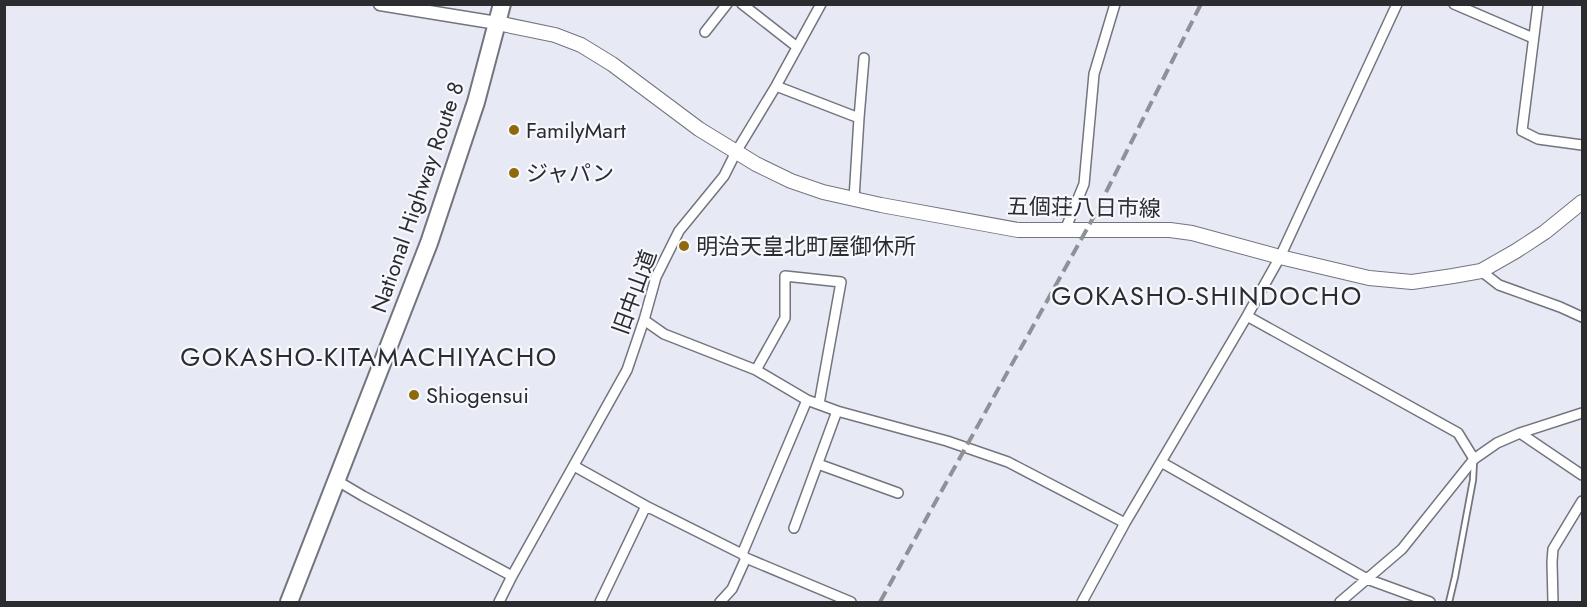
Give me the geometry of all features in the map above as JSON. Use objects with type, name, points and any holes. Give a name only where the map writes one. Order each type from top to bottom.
[{"type":"highway","name":"National Highway Route 8","points":[[289,603],[429,243],[476,102],[502,4]]},
{"type":"main road","name":"五個荘八日市線","points":[[497,23],[555,35],[581,45],[612,64],[699,129],[756,164],[791,181],[854,199],[1018,230],[1170,230],[1192,233],[1369,278],[1412,282],[1480,271],[1525,245],[1582,202]]},
{"type":"street","points":[[381,4],[497,23]]},
{"type":"street","points":[[705,32],[727,4]]},
{"type":"street","points":[[742,4],[797,47]]},
{"type":"street","name":"旧中山道","points":[[499,603],[627,370],[656,277],[679,231],[724,176],[821,4]]},
{"type":"street","points":[[1065,230],[1084,184],[1094,74],[1115,4]]},
{"type":"street","points":[[1082,603],[1125,523],[1280,257],[1397,4]]},
{"type":"street","points":[[1454,4],[1533,38]]},
{"type":"street","points":[[1538,4],[1522,131],[1538,139],[1582,145]]},
{"type":"street","points":[[854,199],[864,58]]},
{"type":"street","points":[[776,86],[859,118]]},
{"type":"street","points":[[1480,271],[1499,285],[1582,317]]},
{"type":"street","points":[[756,370],[785,318],[785,276],[841,282],[819,404]]},
{"type":"street","points":[[1247,316],[1458,433],[1474,459]]},
{"type":"street","points":[[644,320],[664,334],[756,370],[807,400],[837,411],[947,441],[1008,462],[1125,523]]},
{"type":"street","points":[[720,603],[732,589],[807,400]]},
{"type":"street","points":[[794,528],[837,411]]},
{"type":"street","points":[[1340,603],[1402,549],[1474,459],[1497,443],[1520,433],[1582,413]]},
{"type":"street","points":[[1520,433],[1582,475]]},
{"type":"street","points":[[1161,462],[1367,579],[1430,603]]},
{"type":"street","points":[[818,464],[898,493]]},
{"type":"street","points":[[574,466],[744,556],[851,603]]},
{"type":"street","points":[[336,480],[512,576]]},
{"type":"street","points":[[1553,603],[1553,549],[1582,501]]},
{"type":"street","points":[[600,603],[646,506]]},
{"type":"lane","points":[[1449,603],[1473,480],[1474,459]]},
{"type":"railway","points":[[880,602],[1093,218],[1201,4]]},
{"type":"place","name":"FamilyMart","points":[[514,130]]},
{"type":"place","name":"ジャパン","points":[[514,173]]},
{"type":"place","name":"明治天皇北町屋御休所","points":[[684,246]]},
{"type":"place","name":"Shiogensui","points":[[414,395]]},
{"type":"district","name":"GOKASHO-SHINDOCHO","points":[[1207,296]]},
{"type":"district","name":"GOKASHO-KITAMACHIYACHO","points":[[369,357]]}]
